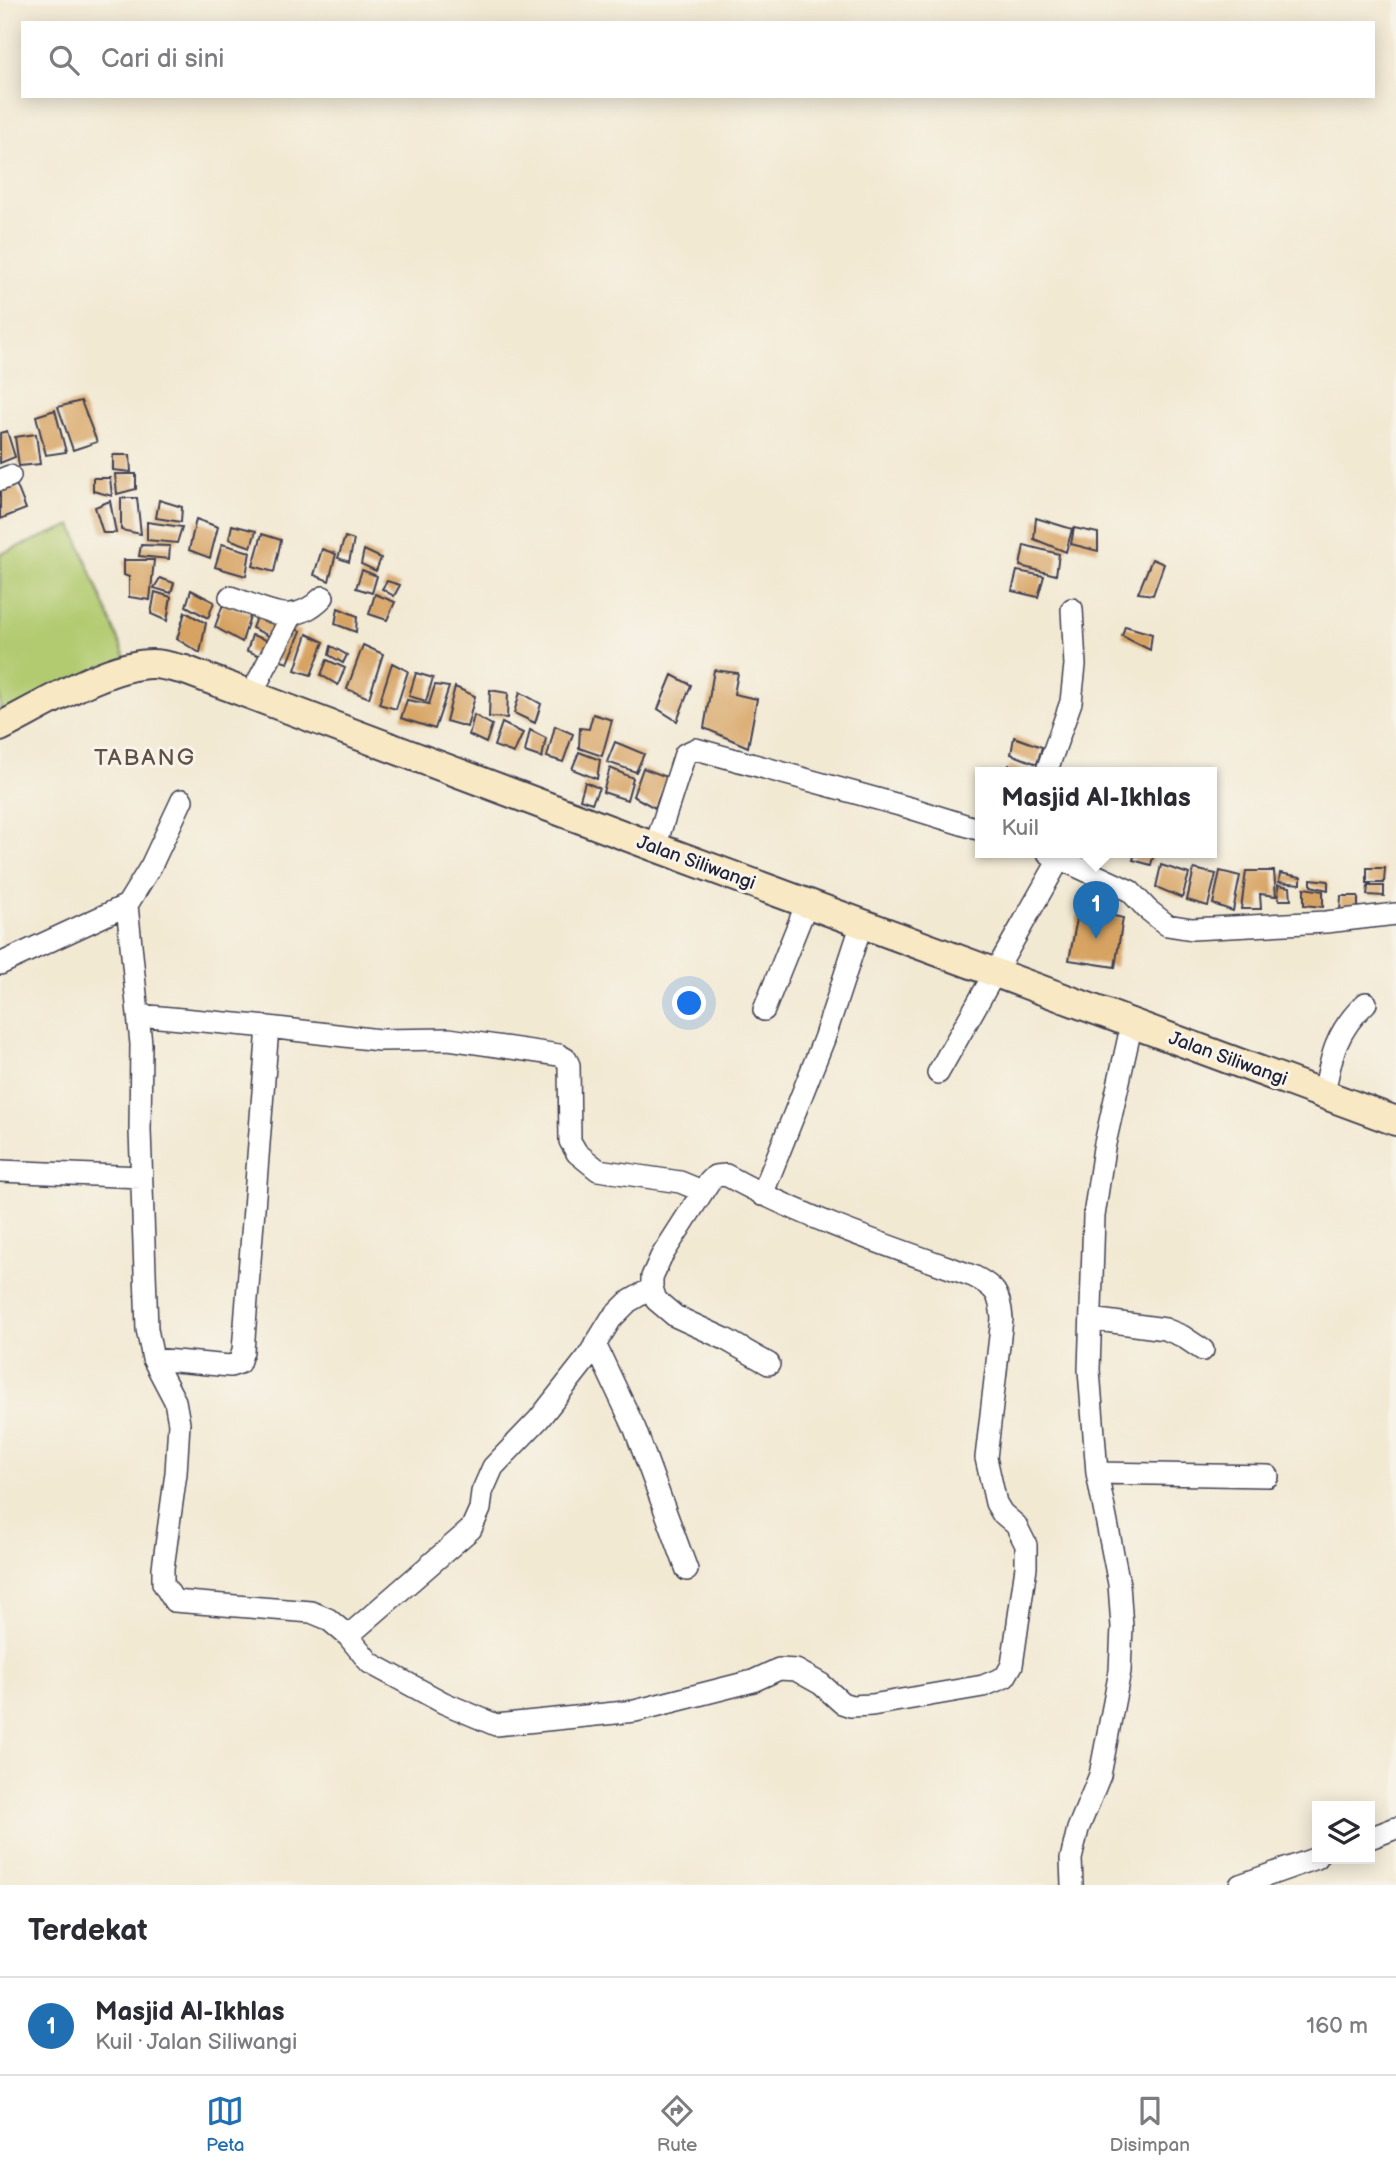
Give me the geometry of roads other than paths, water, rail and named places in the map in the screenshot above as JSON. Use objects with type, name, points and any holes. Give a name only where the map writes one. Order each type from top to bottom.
[{"type":"main road","name":"Jalan Siliwangi","points":[[0,727],[98,678],[127,668],[153,664],[185,670],[1396,1121]]},
{"type":"street","points":[[230,597],[291,617],[309,610],[323,597]]},
{"type":"street","points":[[1048,767],[1071,702],[1075,665],[1072,609]]},
{"type":"street","points":[[251,695],[291,617]]},
{"type":"street","points":[[655,847],[685,754],[696,749],[975,828]]},
{"type":"street","points":[[0,964],[127,905],[151,866],[182,800]]},
{"type":"street","points":[[938,1073],[1053,858]]},
{"type":"street","points":[[1058,858],[1130,891],[1167,925],[1192,929],[1326,922],[1396,914]]},
{"type":"street","points":[[764,1010],[807,903]]},
{"type":"street","points":[[127,905],[141,1044],[141,1177],[147,1329],[153,1359],[175,1401],[179,1423],[176,1473],[163,1568],[163,1583],[174,1601],[311,1612],[328,1619],[348,1636],[370,1663],[444,1703],[496,1725],[635,1711],[745,1683],[779,1669],[796,1670],[821,1684],[842,1703],[851,1706],[983,1686],[999,1681],[1009,1673],[1022,1601],[1026,1545],[1016,1525],[1002,1513],[996,1503],[986,1458],[1002,1319],[998,1294],[987,1283],[973,1276],[872,1240],[762,1195],[726,1175],[715,1176],[702,1191],[661,1257],[652,1277],[652,1289],[656,1300],[675,1316],[725,1339],[769,1364]]},
{"type":"street","points":[[762,1195],[824,1039],[862,923]]},
{"type":"street","points":[[1324,1094],[1331,1058],[1340,1032],[1366,1003]]},
{"type":"street","points":[[138,1015],[379,1040],[449,1038],[559,1055],[566,1059],[569,1065],[570,1141],[582,1158],[598,1170],[668,1179],[702,1191]]},
{"type":"street","points":[[1072,1885],[1071,1859],[1078,1829],[1100,1775],[1120,1671],[1122,1627],[1119,1584],[1097,1473],[1089,1370],[1094,1216],[1102,1161],[1132,1023]]},
{"type":"street","points":[[153,1359],[230,1366],[239,1363],[243,1352],[268,1027]]},
{"type":"street","points":[[0,1171],[141,1177]]},
{"type":"street","points":[[348,1636],[471,1529],[493,1467],[539,1419],[611,1319],[628,1302],[652,1289]]},
{"type":"street","points":[[1091,1319],[1165,1329],[1203,1350]]},
{"type":"street","points":[[595,1344],[635,1429],[687,1570]]},
{"type":"street","points":[[1097,1473],[1268,1476]]},
{"type":"street","points":[[1375,1837],[1396,1828]]},
{"type":"street","points":[[1240,1885],[1312,1860]]},
{"type":"place","name":"Masjid Al-Ikhlas","points":[[1096,939]]},
{"type":"district","name":"TABANG","points":[[145,758]]}]
